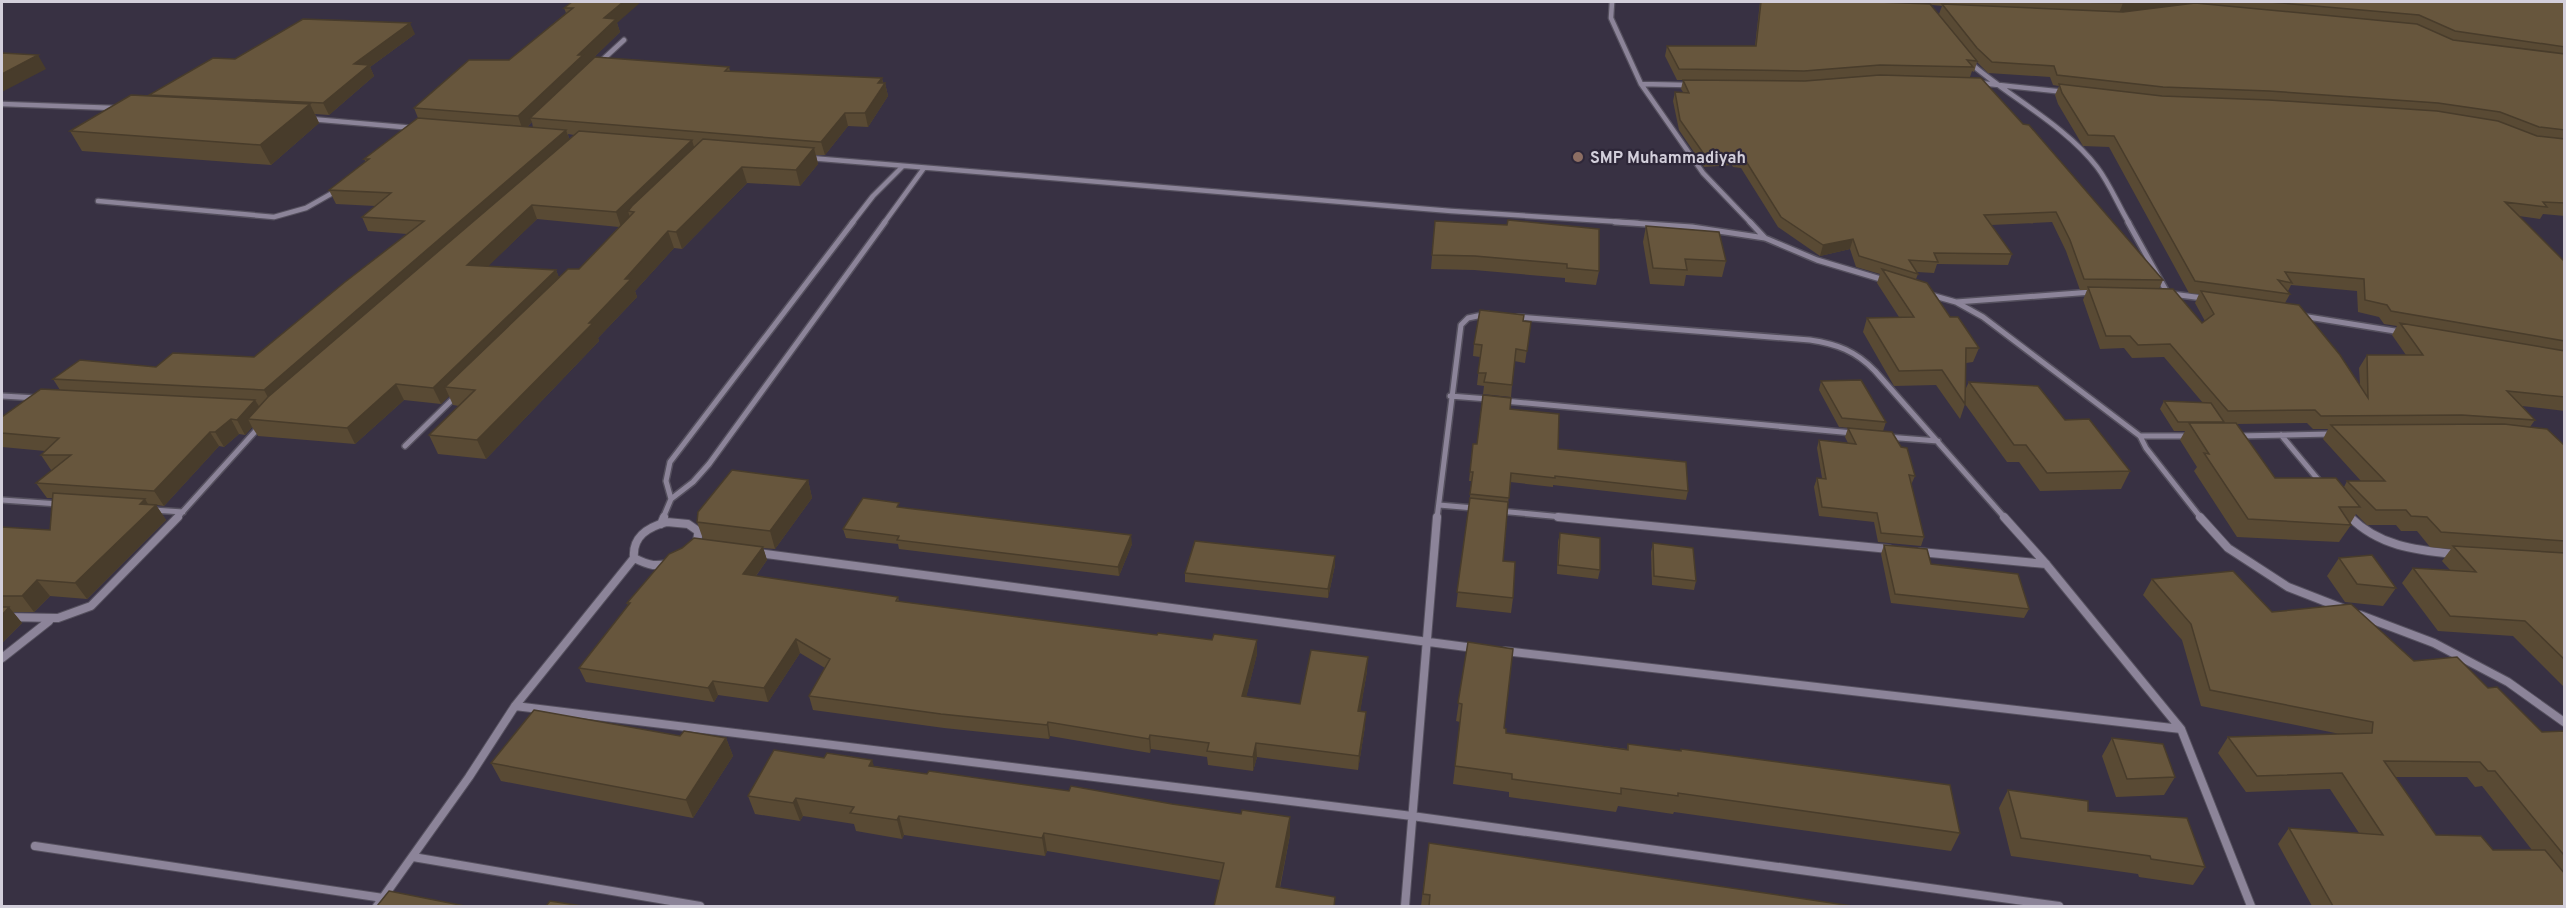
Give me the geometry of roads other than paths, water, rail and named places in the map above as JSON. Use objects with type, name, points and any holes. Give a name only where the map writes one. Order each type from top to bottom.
[{"type":"street","points":[[1612,2],[1611,18],[1641,84],[1703,173],[1765,238]]},
{"type":"street","points":[[592,70],[624,40]]},
{"type":"street","points":[[1963,54],[1993,83],[2052,123],[2097,167],[2168,294]]},
{"type":"street","points":[[1970,82],[2070,93]]},
{"type":"street","points":[[1641,84],[1699,85]]},
{"type":"street","points":[[2,104],[125,109]]},
{"type":"street","points":[[300,118],[420,128],[411,135]]},
{"type":"street","points":[[801,157],[1451,211],[1692,227],[1765,238],[1817,260],[1895,284]]},
{"type":"street","points":[[671,499],[666,481],[670,462],[873,196],[903,166]]},
{"type":"street","points":[[661,524],[671,499],[693,482],[710,464],[924,168]]},
{"type":"street","points":[[98,201],[274,217],[294,214],[339,189]]},
{"type":"street","points":[[1956,302],[2100,292]]},
{"type":"street","points":[[1926,293],[1956,302],[1983,317],[2140,436],[2160,466],[2228,548],[2288,587],[2346,610]]},
{"type":"street","points":[[2156,293],[2213,300]]},
{"type":"street","points":[[1405,906],[1425,642],[1450,396],[1461,325],[1468,318],[1494,315]]},
{"type":"street","points":[[2299,315],[2403,333]]},
{"type":"street","points":[[1506,316],[1836,343],[1852,350],[1864,359],[2046,564],[2181,729],[2251,906]]},
{"type":"street","points":[[405,446],[462,389]]},
{"type":"street","points":[[2,396],[46,399]]},
{"type":"street","points":[[1450,396],[1866,435]]},
{"type":"street","points":[[2,617],[49,621],[76,615],[91,606],[183,512],[267,419]]},
{"type":"street","points":[[2234,436],[2339,434]]},
{"type":"street","points":[[2281,435],[2325,488]]},
{"type":"street","points":[[1878,436],[1938,441]]},
{"type":"street","points":[[2140,436],[2199,436]]},
{"type":"street","points":[[2,500],[69,504]]},
{"type":"street","points":[[1439,505],[1903,550]]},
{"type":"street","points":[[2340,506],[2372,537],[2403,549],[2460,554]]},
{"type":"street","points":[[149,510],[183,512]]},
{"type":"street","points":[[680,522],[691,524],[698,529],[701,536],[698,545],[680,560],[666,564],[642,563],[634,558],[632,550],[635,541],[642,533],[661,524],[680,522]]},
{"type":"street","points":[[698,545],[710,546]]},
{"type":"street","points":[[745,551],[1484,649]]},
{"type":"street","points":[[1915,551],[2046,564]]},
{"type":"street","points":[[377,906],[413,857],[515,706],[634,558]]},
{"type":"street","points":[[2356,614],[2444,649],[2508,682],[2565,722]]},
{"type":"street","points":[[2,658],[49,621]]},
{"type":"street","points":[[1496,650],[2181,729]]},
{"type":"street","points":[[515,706],[1412,816],[2059,906]]},
{"type":"street","points":[[35,846],[383,898]]},
{"type":"street","points":[[413,857],[700,906]]},
{"type":"place","name":"SMP Muhammadiyah","points":[[1578,157]]}]
